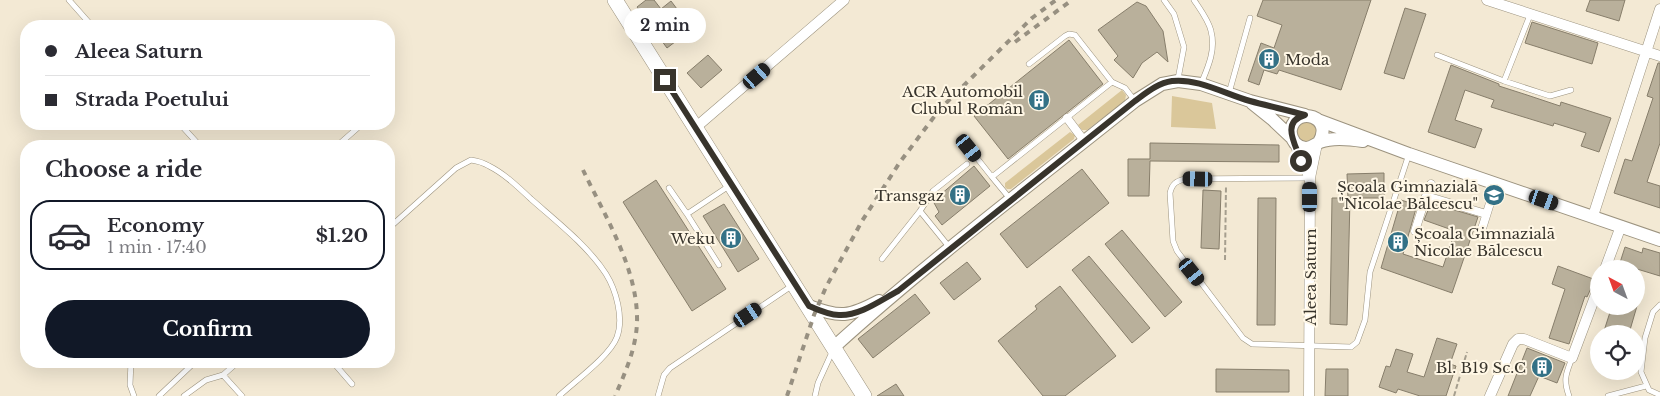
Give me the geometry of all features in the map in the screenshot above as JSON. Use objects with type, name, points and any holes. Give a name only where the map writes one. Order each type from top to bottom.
[{"type":"main road","points":[[615,0],[864,396]]},
{"type":"street","points":[[695,128],[844,0]]},
{"type":"street","points":[[1487,0],[1660,56]]},
{"type":"street","points":[[1593,216],[1660,9]]},
{"type":"street","points":[[834,347],[898,291],[1135,101],[1162,84],[1178,80],[1201,84],[1250,101],[1314,117],[1409,154],[1660,240]]},
{"type":"street","points":[[1250,101],[1272,119],[1293,141],[1305,148],[1310,148],[1318,143],[1340,139],[1373,141]]},
{"type":"street","points":[[1293,141],[1290,133],[1294,122],[1305,115]]},
{"type":"street","points":[[1066,118],[1085,142]]},
{"type":"street","points":[[1318,120],[1323,128],[1318,143]]},
{"type":"street","name":"Aleea Saturn","points":[[1293,141],[1310,178]]},
{"type":"street","name":"Aleea Saturn","points":[[1309,396],[1310,178],[1318,143]]},
{"type":"street","points":[[1415,232],[1431,184]]},
{"type":"street","points":[[1480,235],[1496,184]]},
{"type":"street","points":[[1426,196],[1486,214]]},
{"type":"street","points":[[1608,260],[1621,226]]},
{"type":"street","points":[[809,306],[833,314],[850,314],[898,291]]},
{"type":"street","points":[[1490,396],[1513,344],[1518,339],[1524,339],[1572,358],[1590,310]]},
{"type":"lane","points":[[69,0],[87,20]]},
{"type":"lane","points":[[1164,0],[1174,14],[1184,47],[1178,80]]},
{"type":"lane","points":[[1194,0],[1211,29],[1213,47],[1201,84]]},
{"type":"lane","points":[[1504,80],[1530,15]]},
{"type":"lane","points":[[1229,94],[1250,18]]},
{"type":"lane","points":[[1029,64],[1066,36],[1072,34],[1078,37],[1112,82],[1125,88],[1135,101]]},
{"type":"lane","points":[[1437,54],[1550,96],[1571,90]]},
{"type":"lane","points":[[992,177],[1112,82]]},
{"type":"lane","points":[[185,130],[195,140]]},
{"type":"lane","points":[[345,140],[355,130]]},
{"type":"lane","points":[[969,148],[1011,200]]},
{"type":"lane","name":"Aleea Saturn","points":[[1310,178],[1185,178],[1174,183],[1171,187],[1173,241],[1177,251],[1243,338],[1252,344],[1351,347],[1357,342],[1367,314],[1370,272],[1409,154]]},
{"type":"lane","points":[[395,223],[456,168],[471,160],[489,165],[503,174],[586,250],[601,267],[612,285],[620,324],[618,335],[610,351],[559,396]]},
{"type":"lane","points":[[882,259],[920,211],[932,191],[967,164]]},
{"type":"lane","points":[[687,214],[732,185]]},
{"type":"lane","points":[[669,188],[719,265]]},
{"type":"lane","points":[[920,211],[951,248]]},
{"type":"lane","points":[[658,396],[666,372],[678,362],[795,284]]},
{"type":"lane","points":[[1660,305],[1653,312],[1645,338],[1641,372],[1649,390],[1660,396]]},
{"type":"lane","points":[[815,396],[818,383],[834,347]]},
{"type":"lane","points":[[1569,396],[1564,382],[1572,358]]},
{"type":"lane","points":[[131,368],[130,385],[134,396]]},
{"type":"lane","points":[[158,396],[188,368]]},
{"type":"lane","points":[[184,396],[206,380],[223,375],[231,368]]},
{"type":"lane","points":[[338,368],[352,384]]},
{"type":"lane","points":[[223,375],[242,396]]},
{"type":"lane","points":[[660,386],[663,396]]},
{"type":"lane","points":[[1608,396],[1646,386]]},
{"type":"path","points":[[1225,260],[1226,179]]},
{"type":"path","points":[[1454,396],[1467,352]]},
{"type":"shaded area","points":[[1122,90],[1126,95],[1125,101],[1087,130],[1082,130],[1078,125]]},
{"type":"shaded area","points":[[1172,96],[1212,103],[1216,129],[1171,127]]},
{"type":"shaded area","points":[[1307,122],[1314,125],[1317,132],[1314,139],[1307,142],[1300,139],[1297,132],[1300,125]]},
{"type":"shaded area","points":[[1070,132],[1075,135],[1074,139],[1011,189],[1005,187],[1005,183]]},
{"type":"building","points":[[646,0],[654,0],[661,9],[671,1],[692,29],[667,48],[637,7]]},
{"type":"building","points":[[1263,0],[1371,0],[1341,90],[1279,70],[1277,74],[1264,70],[1259,85],[1248,81],[1261,43],[1274,48],[1282,25],[1257,16]]},
{"type":"building","points":[[1590,0],[1625,0],[1619,21],[1586,11]]},
{"type":"building","points":[[1137,2],[1146,6],[1163,31],[1168,62],[1157,52],[1142,63],[1133,78],[1114,60],[1118,56],[1098,30]]},
{"type":"building","points":[[1405,8],[1426,14],[1404,79],[1384,73]]},
{"type":"building","points":[[1532,22],[1598,43],[1592,64],[1525,43]]},
{"type":"building","name":"ACR Automobil Clubul Român","points":[[1069,40],[1103,84],[1008,159],[974,116]]},
{"type":"building","points":[[708,55],[722,70],[701,88],[687,73]]},
{"type":"building","points":[[1658,63],[1660,63],[1660,143],[1647,182],[1660,186],[1660,208],[1614,193],[1625,159],[1632,161],[1653,98],[1647,96]]},
{"type":"building","points":[[1451,65],[1499,84],[1499,86],[1560,106],[1561,102],[1611,118],[1599,152],[1581,146],[1586,133],[1554,123],[1553,126],[1491,107],[1494,100],[1465,90],[1455,120],[1482,129],[1475,148],[1428,132]]},
{"type":"building","points":[[1150,143],[1279,145],[1279,162],[1150,161],[1149,196],[1128,196],[1128,159],[1150,159]]},
{"type":"building","name":"Transgaz","points":[[974,166],[990,186],[942,225],[935,216],[939,212],[933,201]]},
{"type":"building","points":[[1082,169],[1109,203],[1027,268],[1000,234]]},
{"type":"building","points":[[1384,173],[1384,198],[1348,198],[1347,174]]},
{"type":"building","points":[[656,180],[726,289],[692,311],[623,202]]},
{"type":"building","points":[[1203,190],[1221,191],[1219,249],[1201,248]]},
{"type":"building","points":[[1258,198],[1276,198],[1275,325],[1257,325]]},
{"type":"building","points":[[1332,198],[1350,198],[1347,325],[1330,324]]},
{"type":"building","name":"Școala Gimnazială Nicolae Bălcescu","points":[[1401,200],[1417,205],[1403,254],[1443,267],[1455,231],[1424,220],[1431,203],[1478,217],[1452,293],[1381,268]]},
{"type":"building","name":"Weku","points":[[724,204],[759,259],[738,272],[703,216]]},
{"type":"building","points":[[1122,230],[1182,302],[1165,317],[1105,244]]},
{"type":"building","points":[[1625,247],[1642,253],[1643,248],[1660,253],[1660,276],[1645,271],[1645,260],[1621,260]]},
{"type":"building","points":[[1089,256],[1150,328],[1132,343],[1072,270]]},
{"type":"building","points":[[967,262],[981,279],[954,300],[940,283]]},
{"type":"building","points":[[1558,266],[1590,278],[1590,290],[1587,297],[1585,296],[1569,344],[1549,338],[1565,289],[1552,284]]},
{"type":"building","points":[[1060,286],[1116,356],[1065,396],[1043,396],[998,341],[1037,309],[1035,306]]},
{"type":"building","points":[[915,294],[930,313],[873,358],[858,339]]},
{"type":"building","points":[[1609,315],[1634,315],[1631,325],[1606,325]]},
{"type":"building","points":[[1437,338],[1457,344],[1450,364],[1456,366],[1446,396],[1420,396],[1398,389],[1396,393],[1379,387],[1386,366],[1390,367],[1396,349],[1413,354],[1407,372],[1424,377]]},
{"type":"building","name":"Bl. B19 Sc.C","points":[[1527,348],[1565,363],[1557,383],[1539,376],[1530,396],[1508,396]]},
{"type":"building","points":[[1216,369],[1289,370],[1289,392],[1216,392]]},
{"type":"building","points":[[1326,369],[1348,369],[1348,396],[1325,396]]},
{"type":"building","points":[[896,384],[904,396],[877,396]]},
{"type":"railway","points":[[787,396],[814,315],[826,287],[862,221],[900,162],[940,109],[1032,18],[1056,0]]},
{"type":"railway","points":[[1015,42],[1072,0]]},
{"type":"railway","points":[[583,170],[618,241],[631,278],[635,297],[637,316],[636,337],[627,367],[615,396]]},
{"type":"place","name":"Moda","points":[[1269,59]]},
{"type":"place","name":"ACR Automobil Clubul Român","points":[[1039,100]]},
{"type":"place","name":"Transgaz","points":[[960,195]]},
{"type":"place","name":"Școala Gimnazială \"Nicolae Bălcescu\"","points":[[1494,195]]},
{"type":"place","name":"Weku","points":[[731,238]]},
{"type":"place","name":"Școala Gimnazială Nicolae Bălcescu","points":[[1398,242]]},
{"type":"place","name":"Bl. B19 Sc.C","points":[[1542,367]]},
{"type":"route","points":[[665,80],[809,306],[840,315],[856,312],[898,291],[1135,101],[1151,89],[1170,81],[1178,80],[1201,84],[1250,101],[1305,115],[1294,122],[1290,133],[1301,161]]}]
